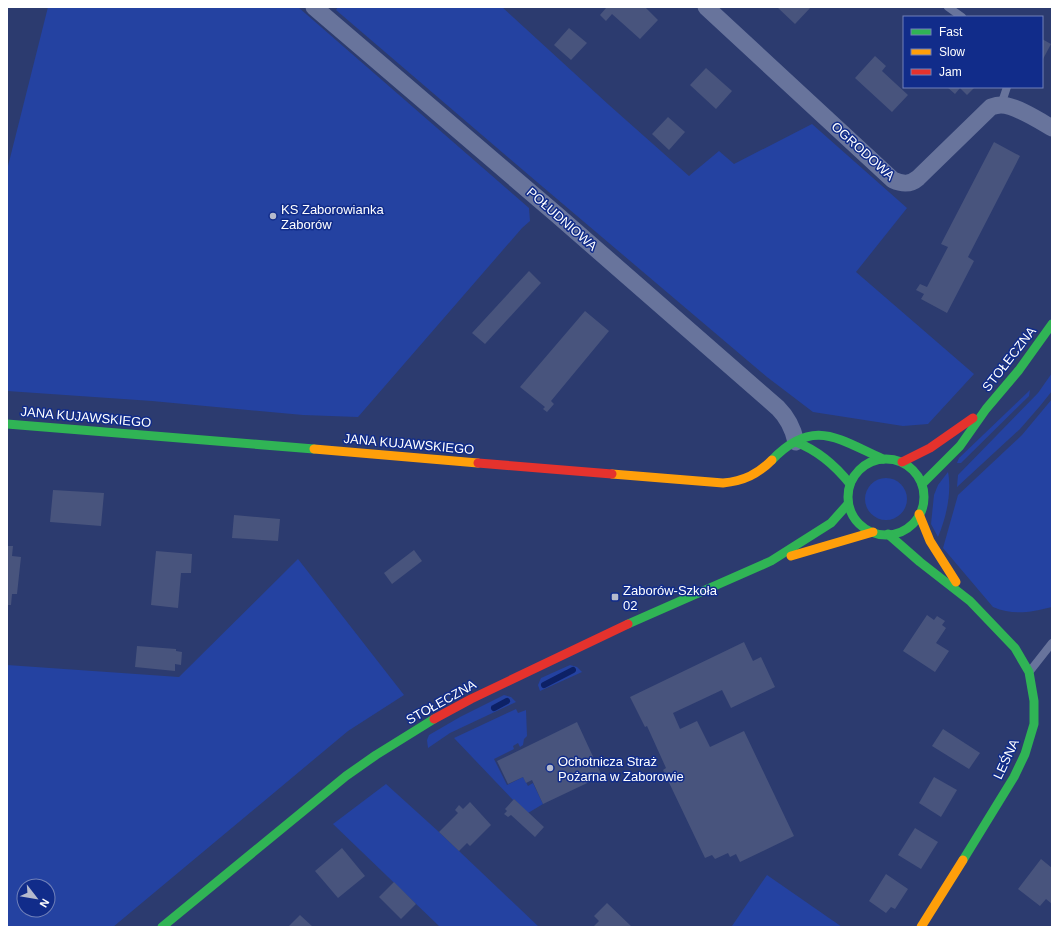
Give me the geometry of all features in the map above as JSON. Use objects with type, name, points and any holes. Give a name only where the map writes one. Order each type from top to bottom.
[{"type":"main road","name":"STOŁECZNA","points":[[922,484],[960,446],[986,409],[1019,370],[1052,324]]},
{"type":"main road","name":"STOŁECZNA","points":[[902,462],[915,458],[926,452],[986,409]]},
{"type":"main road","name":"JANA KUJAWSKIEGO","points":[[7,424],[719,483],[745,479],[755,474],[764,468],[779,453],[796,442],[815,434],[837,439],[882,459]]},
{"type":"main road","points":[[796,442],[820,452],[838,469],[850,484]]},
{"type":"main road","points":[[890,459],[902,462],[915,472],[922,484],[923,502],[919,514],[906,528],[895,533],[888,534],[872,532],[861,526],[855,519],[848,504],[850,484],[856,472],[871,461],[890,459]]},
{"type":"main road","name":"STOŁECZNA","points":[[771,561],[831,522],[848,504]]},
{"type":"main road","name":"LEŚNA","points":[[919,514],[926,537],[934,550],[970,600],[1015,648],[1029,672],[1034,701],[1034,724],[1025,754],[1014,777],[921,927]]},
{"type":"main road","name":"STOŁECZNA","points":[[162,927],[346,776],[426,723],[471,699],[643,617],[771,561],[828,546],[872,532]]},
{"type":"main road","name":"LEŚNA","points":[[888,534],[920,562],[970,600]]},
{"type":"street","name":"POŁUDNIOWA","points":[[314,7],[550,208],[778,408],[785,415],[790,424],[796,442]]},
{"type":"street","name":"OGRODOWA","points":[[706,7],[893,180],[901,184],[907,184],[914,181],[991,107],[1001,105]]},
{"type":"street","points":[[1001,105],[1021,111],[1052,128]]},
{"type":"lane","points":[[948,7],[961,16]]},
{"type":"lane","points":[[1001,105],[1007,88]]},
{"type":"lane","points":[[1029,672],[1052,643]]},
{"type":"shaded area","name":"KS Zaborowianka Zaborów","points":[[48,7],[298,7],[529,208],[530,221],[522,228],[358,417],[303,415],[152,401],[7,391],[7,170]]},
{"type":"shaded area","points":[[338,7],[502,7],[689,176],[719,151],[734,164],[812,124],[907,208],[856,272],[974,374],[928,424],[903,426],[813,412],[767,377],[537,182],[336,10]]},
{"type":"shaded area","points":[[1052,373],[1052,391],[1040,406],[1020,429],[957,487],[958,475],[1038,393]]},
{"type":"shaded area","points":[[1030,390],[1029,396],[961,463],[957,463],[959,458]]},
{"type":"shaded area","points":[[1052,399],[1052,607],[1030,612],[1008,612],[993,607],[943,548],[958,495],[1022,435]]},
{"type":"shaded area","points":[[948,472],[948,505],[944,522],[938,537],[931,524],[934,495],[938,485]]},
{"type":"shaded area","points":[[882,478],[890,478],[898,481],[904,487],[907,499],[904,511],[898,517],[890,520],[882,520],[874,517],[868,511],[865,503],[865,495],[868,487],[874,481]]},
{"type":"shaded area","points":[[298,559],[404,695],[348,731],[113,927],[7,927],[7,665],[179,677]]},
{"type":"shaded area","points":[[570,665],[577,667],[582,672],[540,691],[538,685],[541,678]]},
{"type":"shaded area","points":[[504,695],[511,697],[516,702],[450,733],[428,748],[427,740],[429,735],[460,717]]},
{"type":"shaded area","points":[[516,709],[518,713],[526,710],[527,736],[524,739],[523,745],[520,747],[518,743],[513,746],[514,749],[494,759],[507,785],[523,777],[528,786],[533,783],[543,804],[528,813],[514,799],[513,800],[454,738]]},
{"type":"shaded area","points":[[386,784],[539,927],[440,927],[333,824]]},
{"type":"shaded area","points":[[767,875],[842,927],[732,926]]},
{"type":"building","points":[[605,7],[645,7],[658,20],[640,39],[612,14],[606,21],[600,15],[606,8]]},
{"type":"building","points":[[777,7],[811,7],[795,24]]},
{"type":"building","points":[[569,28],[587,43],[571,60],[554,45]]},
{"type":"building","points":[[1043,40],[1051,44],[1043,59]]},
{"type":"building","points":[[875,56],[886,66],[882,71],[908,95],[892,112],[855,78]]},
{"type":"building","points":[[706,68],[732,91],[716,109],[690,85]]},
{"type":"building","points":[[948,88],[960,88],[955,94]]},
{"type":"building","points":[[960,88],[974,88],[967,95]]},
{"type":"building","points":[[668,117],[685,132],[669,150],[652,134]]},
{"type":"building","points":[[994,142],[1020,156],[968,257],[974,261],[947,313],[921,299],[924,294],[916,290],[920,284],[927,287],[948,247],[941,244]]},
{"type":"building","points":[[529,271],[541,283],[485,344],[472,333]]},
{"type":"building","points":[[585,311],[609,331],[551,401],[554,404],[547,412],[543,409],[545,407],[520,387]]},
{"type":"building","points":[[53,490],[104,493],[101,526],[50,522]]},
{"type":"building","points":[[234,515],[280,519],[278,541],[232,538]]},
{"type":"building","points":[[7,546],[13,546],[12,556],[21,557],[17,594],[12,594],[11,605],[7,605]]},
{"type":"building","points":[[414,550],[422,561],[392,584],[384,573]]},
{"type":"building","points":[[156,551],[192,554],[191,573],[181,573],[178,608],[151,605]]},
{"type":"building","points":[[927,615],[934,620],[937,616],[945,621],[942,625],[946,628],[936,643],[949,651],[935,672],[903,651]]},
{"type":"building","points":[[744,642],[753,661],[761,657],[775,687],[731,708],[722,690],[673,713],[680,729],[697,721],[710,747],[744,731],[794,836],[740,862],[736,854],[730,857],[728,853],[715,859],[712,855],[705,858],[663,770],[666,768],[647,726],[645,727],[630,697]]},
{"type":"building","points":[[137,646],[176,649],[176,651],[182,652],[181,665],[175,664],[175,671],[135,667]]},
{"type":"building","name":"Ochotnicza Straż Pożarna w Zaborowie","points":[[577,722],[602,776],[543,804],[532,780],[526,783],[523,777],[508,784],[497,761]]},
{"type":"building","points":[[943,729],[980,753],[969,769],[932,746]]},
{"type":"building","points":[[934,777],[957,790],[941,817],[919,803]]},
{"type":"building","points":[[514,799],[544,827],[535,837],[511,815],[508,817],[504,814],[507,811],[505,809]]},
{"type":"building","points":[[470,802],[491,825],[470,846],[467,843],[459,851],[439,832],[458,813],[455,810],[459,805],[463,809]]},
{"type":"building","points":[[915,828],[938,842],[921,869],[898,855]]},
{"type":"building","points":[[342,848],[365,876],[338,898],[315,871]]},
{"type":"building","points":[[1041,859],[1052,868],[1052,904],[1046,899],[1040,906],[1018,889]]},
{"type":"building","points":[[886,874],[908,889],[895,909],[891,907],[886,913],[869,901]]},
{"type":"building","points":[[394,882],[416,904],[401,919],[379,897]]},
{"type":"building","points":[[607,903],[632,927],[593,927],[599,921],[594,916]]},
{"type":"building","points":[[300,915],[313,927],[288,927]]},
{"type":"waterway","points":[[544,685],[573,670]]},
{"type":"waterway","points":[[494,708],[507,701]]},
{"type":"traffic: fast","points":[[922,484],[960,446],[986,409],[1019,370],[1052,324]]},
{"type":"traffic: fast","points":[[7,424],[314,449]]},
{"type":"traffic: fast","points":[[772,460],[787,447],[800,439],[813,436],[826,436],[839,439],[883,459]]},
{"type":"traffic: fast","points":[[796,442],[826,459],[850,484]]},
{"type":"traffic: fast","points":[[886,459],[900,462],[913,470],[921,483],[924,497],[921,511],[913,524],[900,532],[886,535],[872,532],[859,524],[851,511],[848,497],[851,483],[859,470],[872,462],[886,459]]},
{"type":"traffic: fast","points":[[628,624],[771,561],[831,523],[848,504]]},
{"type":"traffic: fast","points":[[888,534],[920,562],[970,601],[1015,648],[1029,672],[1034,701],[1034,724],[1025,754],[1014,777],[963,860]]},
{"type":"traffic: fast","points":[[162,927],[346,776],[376,755],[434,719]]},
{"type":"traffic: slow","points":[[314,449],[478,463]]},
{"type":"traffic: slow","points":[[612,474],[723,483],[744,479],[756,473],[772,460]]},
{"type":"traffic: slow","points":[[919,514],[930,541],[956,582]]},
{"type":"traffic: slow","points":[[791,556],[873,532]]},
{"type":"traffic: slow","points":[[921,927],[963,860]]},
{"type":"traffic: jam","points":[[902,462],[930,448],[973,418]]},
{"type":"traffic: jam","points":[[478,463],[612,474]]},
{"type":"traffic: jam","points":[[434,719],[471,699],[628,624]]},
{"type":"place","name":"KS Zaborowianka Zaborów","points":[[273,216]]},
{"type":"place","name":"Zaborów-Szkoła 02","points":[[615,597]]},
{"type":"place","name":"Ochotnicza Straż Pożarna w Zaborowie","points":[[550,768]]}]
